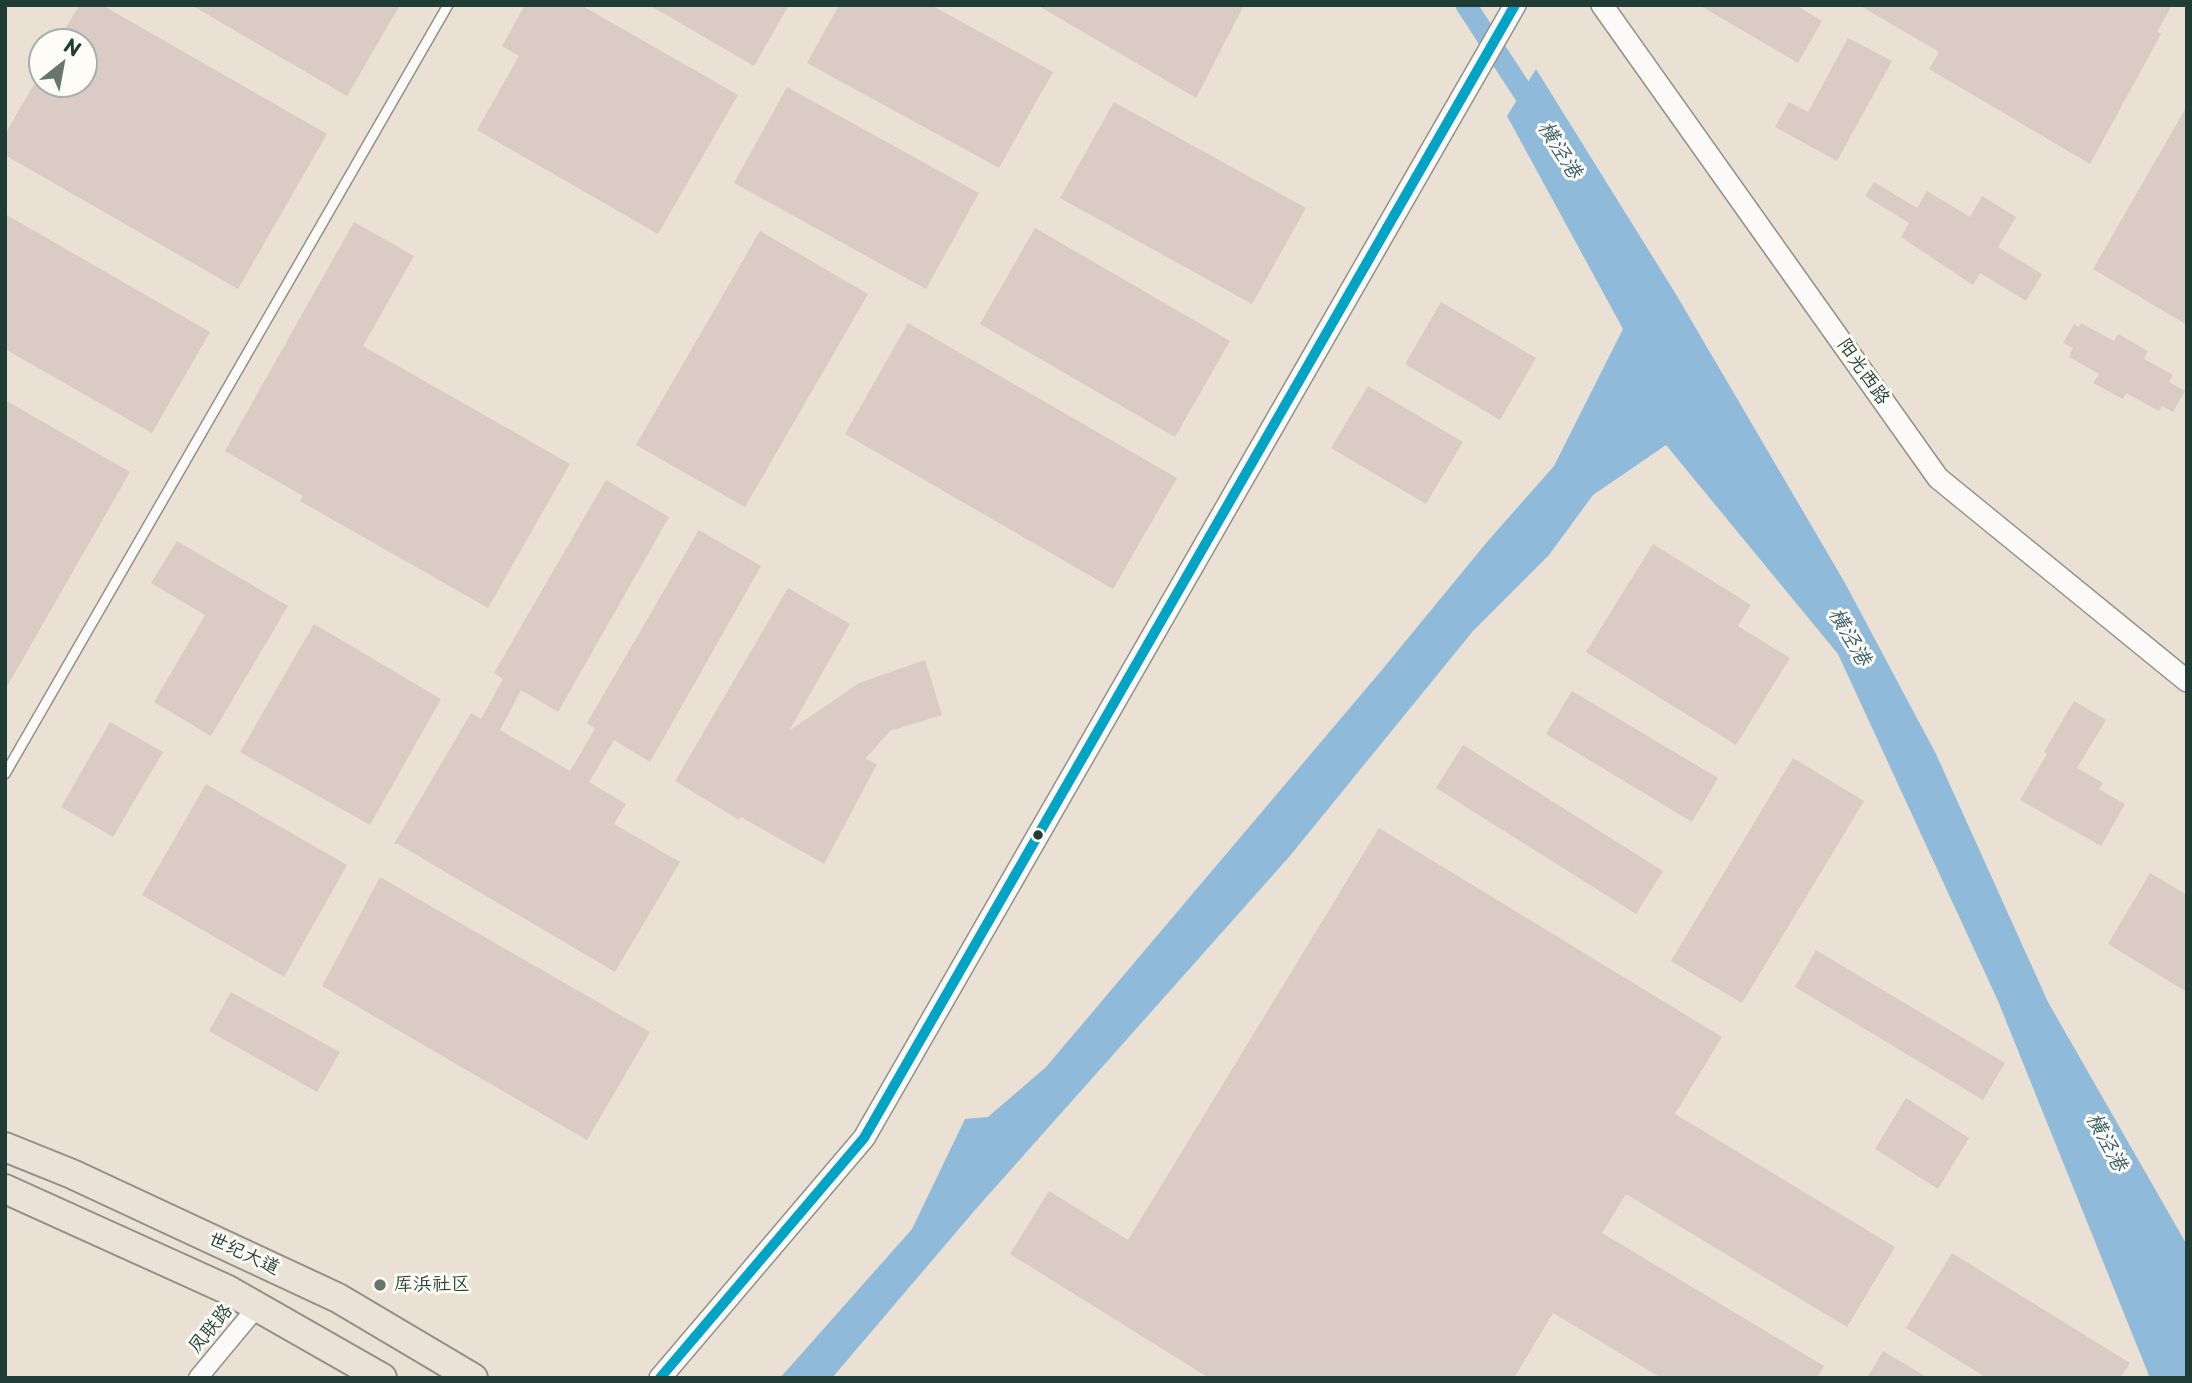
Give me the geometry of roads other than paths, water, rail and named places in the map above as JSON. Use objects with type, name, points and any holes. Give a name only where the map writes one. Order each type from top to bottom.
[{"type":"main road","name":"世纪大道","points":[[5,1147],[72,1174],[338,1298],[473,1378]]},
{"type":"main road","name":"世纪大道","points":[[5,1189],[226,1289],[382,1378]]},
{"type":"street","points":[[660,1378],[864,1138],[1515,5]]},
{"type":"street","name":"阳光西路","points":[[1602,5],[1938,478],[2187,681]]},
{"type":"street","name":"凤联路","points":[[198,1378],[257,1307]]},
{"type":"lane","points":[[5,774],[448,5]]},
{"type":"water","points":[[1536,69],[1677,296],[1845,583],[1936,754],[2048,1002],[2187,1245],[2187,1378],[2150,1378],[1998,1001],[1838,654],[1666,445],[1593,495],[1549,555],[1473,631],[1289,857],[975,1210],[832,1378],[780,1378],[912,1229],[965,1119],[988,1117],[1046,1067],[1487,542],[1554,466],[1623,329],[1507,116]]},
{"type":"waterway","name":"横泾港","points":[[1466,5],[1538,115]]},
{"type":"place","name":"厍浜社区","points":[[380,1285]]}]
